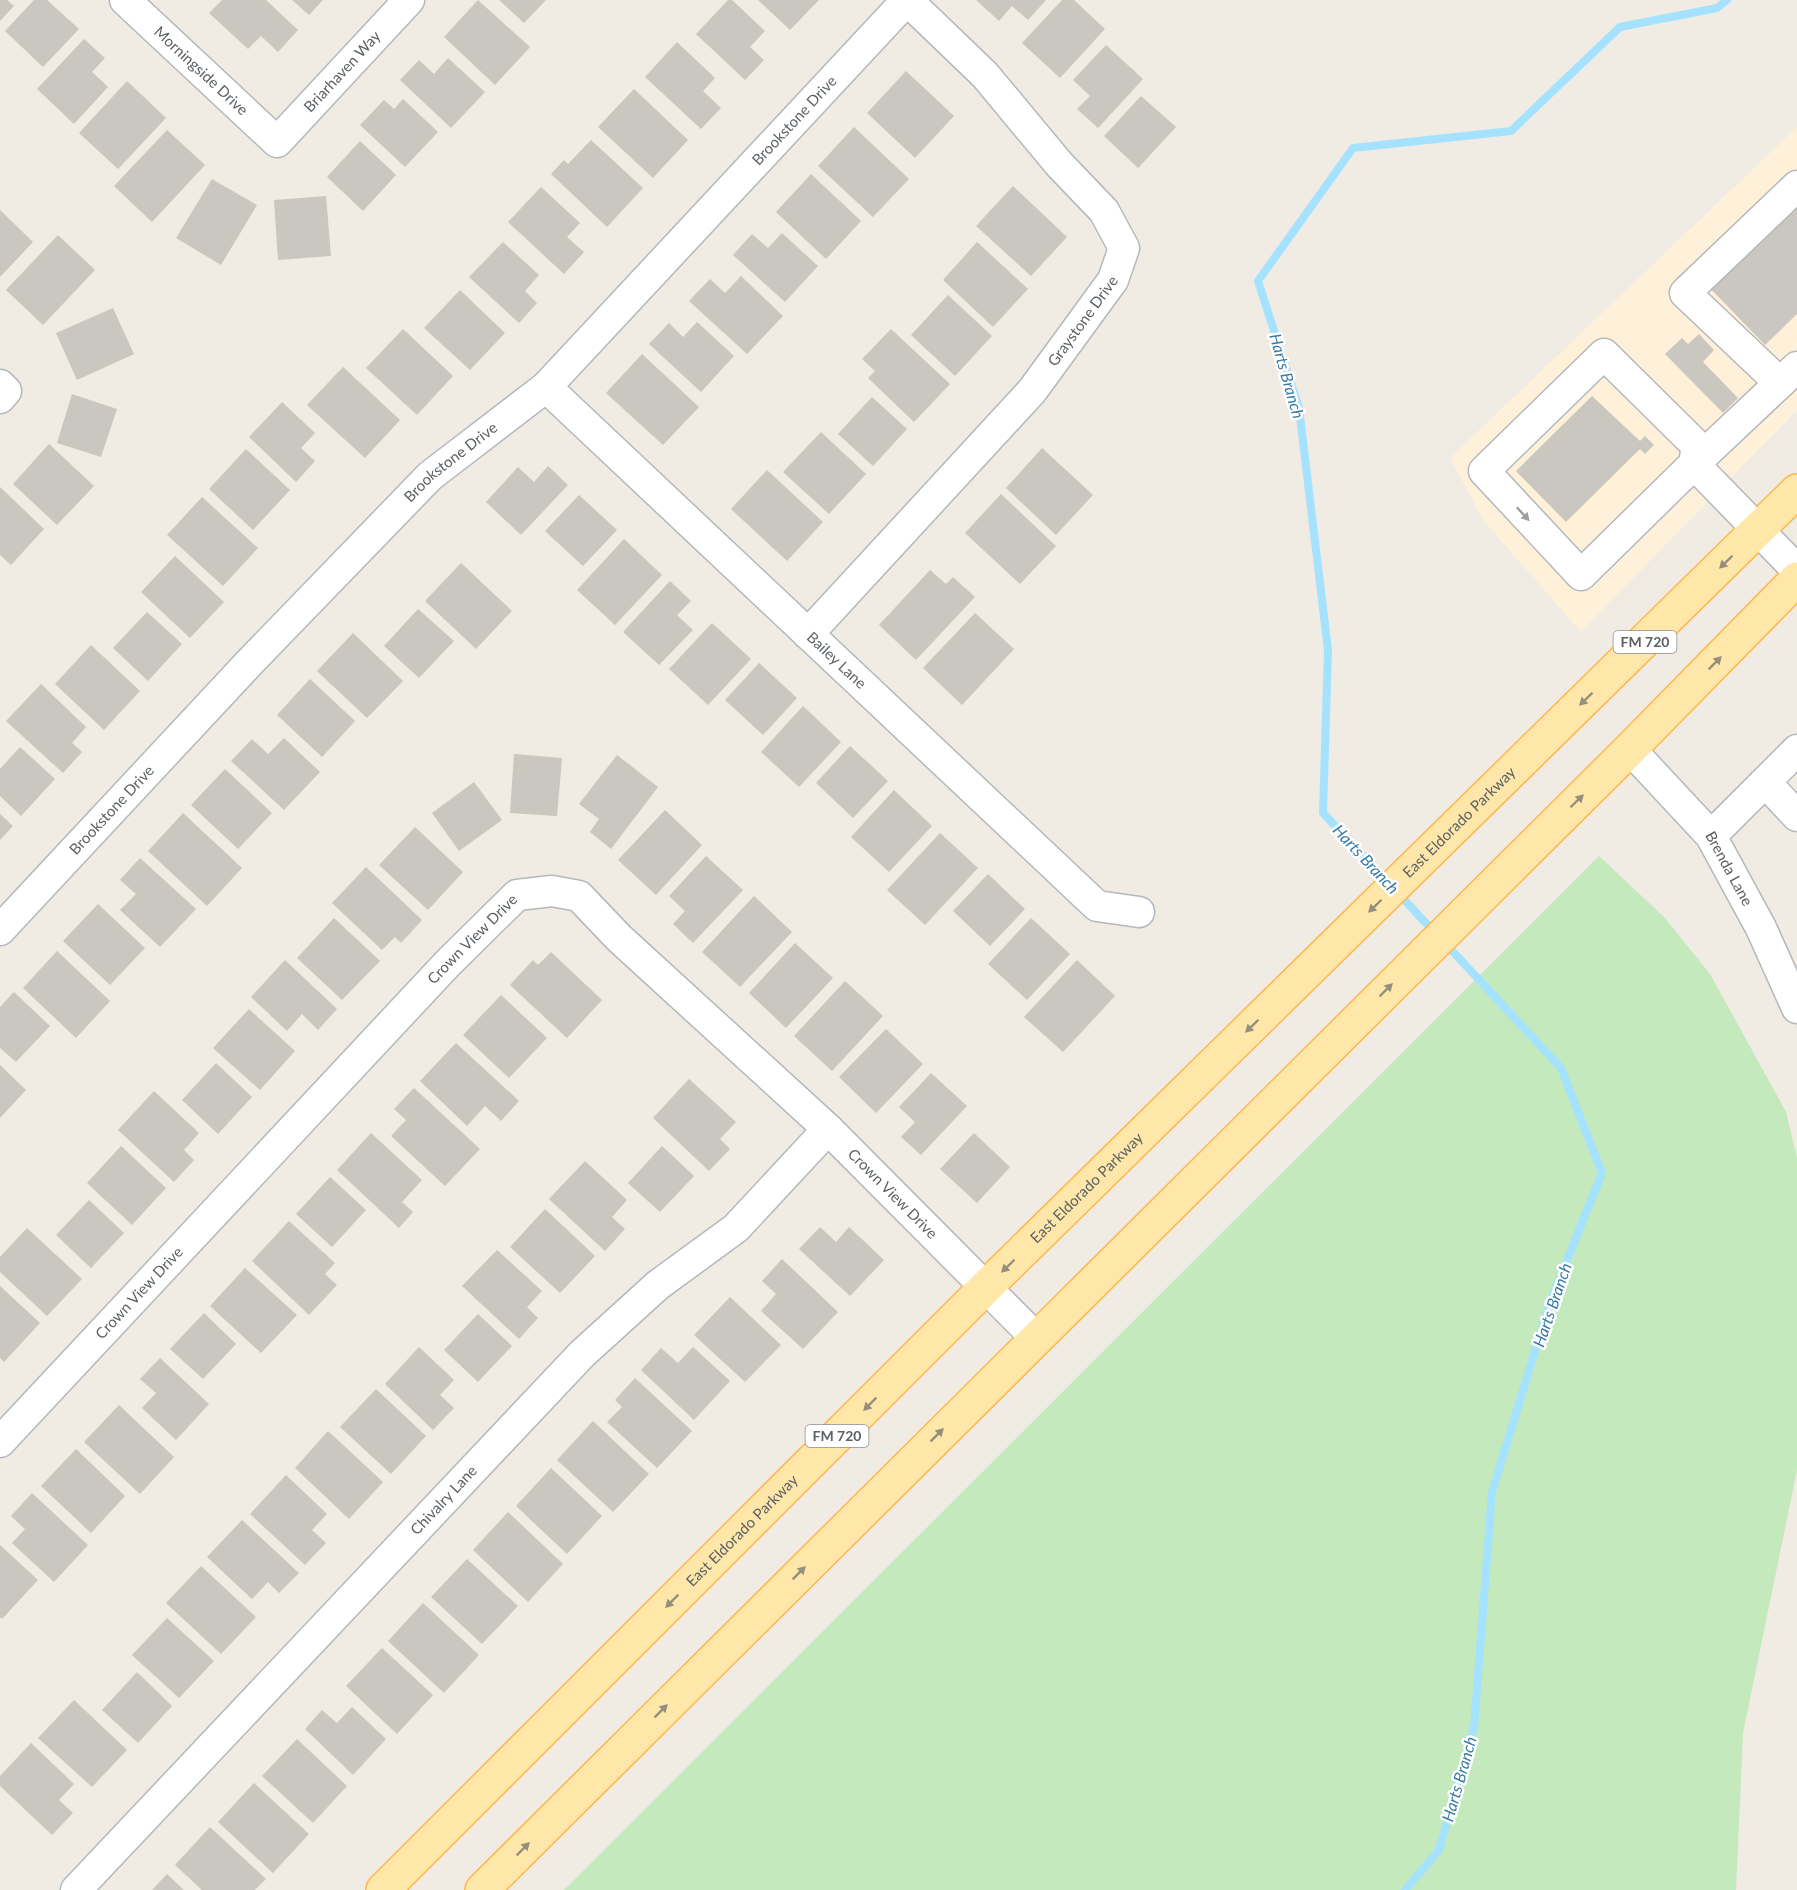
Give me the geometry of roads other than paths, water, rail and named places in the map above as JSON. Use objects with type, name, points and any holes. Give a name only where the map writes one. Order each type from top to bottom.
[{"type":"main road","name":"East Eldorado Parkway","points":[[383,1890],[985,1288],[1797,491]]},
{"type":"main road","points":[[482,1890],[1035,1337],[1630,749],[1797,579]]},
{"type":"street","name":"Morningside Drive","points":[[125,0],[277,142]]},
{"type":"street","name":"Briarhaven Way","points":[[277,142],[409,0]]},
{"type":"street","name":"Brookstone Drive","points":[[0,930],[250,662],[430,476],[546,387],[907,0]]},
{"type":"street","name":"Graystone Drive","points":[[808,634],[1032,391],[1113,280],[1124,248],[1104,211],[1059,164],[985,75],[907,0]]},
{"type":"street","points":[[1694,464],[1697,446],[1604,354],[1484,471],[1581,575],[1788,375],[1685,293],[1797,186]]},
{"type":"street","name":"Bailey Lane","points":[[546,387],[1097,906],[1139,912]]},
{"type":"street","points":[[1694,464],[1797,570]]},
{"type":"street","name":"Brenda Lane","points":[[1630,749],[1711,836],[1761,928],[1797,1008]]},
{"type":"street","points":[[1711,836],[1797,750]]},
{"type":"street","points":[[1766,783],[1797,816]]},
{"type":"street","name":"Crown View Drive","points":[[0,1442],[448,963],[517,895],[552,891],[579,896],[619,938],[828,1128],[1035,1337]]},
{"type":"street","name":"Chivalry Lane","points":[[76,1890],[582,1354],[658,1285],[736,1228],[828,1128]]},
{"type":"waterway","name":"Harts Branch","points":[[1388,882],[1323,813],[1328,650],[1299,408],[1258,281],[1353,148],[1511,131],[1620,27],[1717,8],[1727,0]]},
{"type":"waterway","name":"Harts Branch","points":[[1397,892],[1435,933]]},
{"type":"waterway","name":"Harts Branch","points":[[1405,1890],[1439,1850],[1474,1727],[1492,1492],[1549,1305],[1602,1173],[1561,1068],[1444,942]]}]
